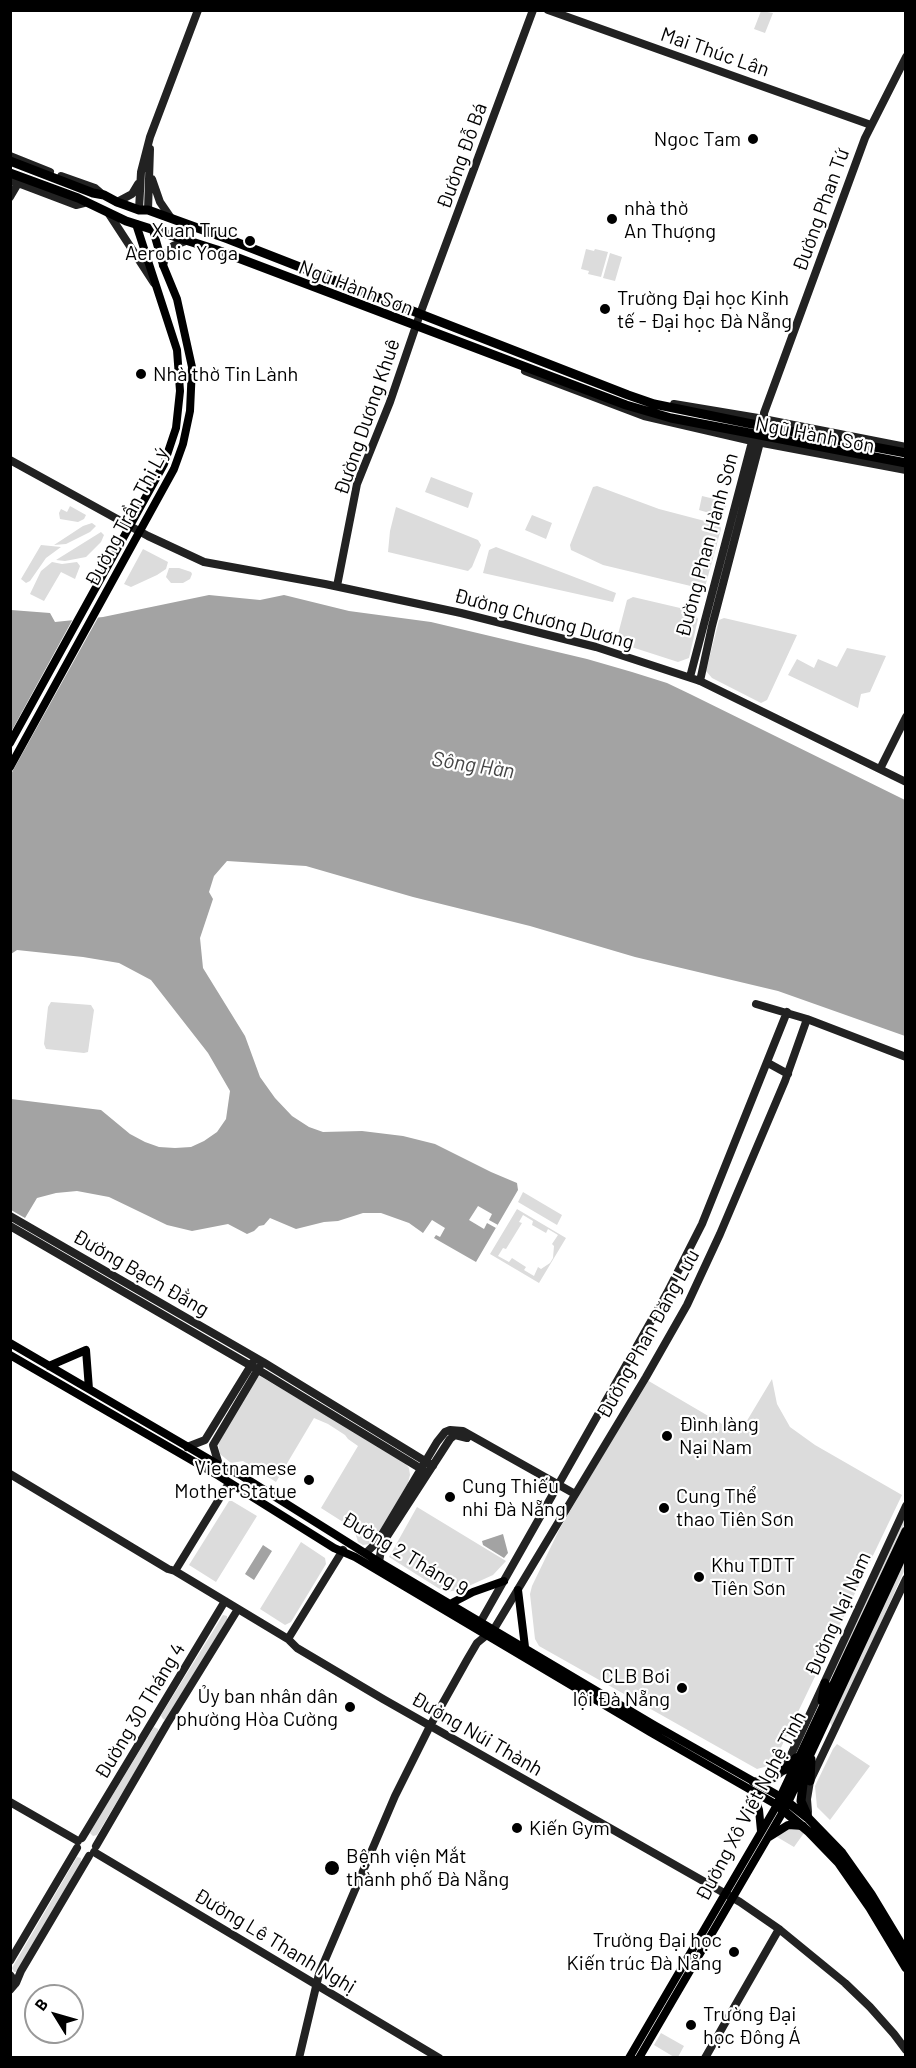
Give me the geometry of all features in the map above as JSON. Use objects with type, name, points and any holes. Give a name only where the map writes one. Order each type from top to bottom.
[{"type":"highway","name":"Ngũ Hành Sơn","points":[[10,161],[93,193],[104,195],[117,202],[171,218],[654,404],[759,428]]},
{"type":"highway","name":"Ngũ Hành Sơn","points":[[10,173],[17,180],[78,198],[109,214],[217,250],[550,379],[626,405],[655,414],[759,428]]},
{"type":"highway","points":[[136,224],[143,210]]},
{"type":"highway","points":[[143,210],[153,230]]},
{"type":"highway","points":[[759,428],[906,453]]},
{"type":"highway","points":[[759,428],[906,463]]},
{"type":"highway","name":"Đường Xô Viết Nghệ Tĩnh","points":[[782,1803],[805,1766],[820,1713],[906,1531]]},
{"type":"highway","name":"Đường Xô Viết Nghệ Tĩnh","points":[[782,1803],[823,1727],[906,1548]]},
{"type":"highway","points":[[820,1713],[825,1683]]},
{"type":"highway","points":[[784,1770],[807,1753]]},
{"type":"highway","points":[[807,1753],[810,1781]]},
{"type":"highway","points":[[805,1766],[801,1801],[806,1822]]},
{"type":"highway","name":"Đường 2 Tháng 9","points":[[782,1803],[842,1853],[858,1874],[906,1952]]},
{"type":"highway","name":"Đường 2 Tháng 9","points":[[806,1822],[870,1908],[906,1968]]},
{"type":"main road","name":"Đường Trần Thị Lý","points":[[10,743],[164,464],[173,440],[179,404],[180,379],[177,350],[136,224]]},
{"type":"main road","name":"Đường Trần Thị Lý","points":[[10,768],[174,469],[183,444],[189,418],[191,393],[190,350],[177,299],[163,265],[153,230]]},
{"type":"main road","name":"Đường 2 Tháng 9","points":[[10,1343],[341,1537],[345,1547],[482,1633],[782,1803]]},
{"type":"main road","points":[[49,1366],[87,1350],[88,1389]]},
{"type":"main road","name":"Đường 2 Tháng 9","points":[[10,1355],[229,1483],[334,1548],[345,1547],[366,1553],[752,1786]]},
{"type":"main road","points":[[65,1386],[70,1378]]},
{"type":"main road","points":[[229,1483],[235,1473]]},
{"type":"main road","points":[[450,1604],[504,1581]]},
{"type":"main road","points":[[518,1590],[525,1647]]},
{"type":"main road","points":[[752,1786],[765,1835],[788,1825],[806,1822]]},
{"type":"main road","name":"Đường Xô Viết Nghệ Tĩnh","points":[[629,2058],[729,1896],[782,1803]]},
{"type":"main road","name":"Đường Xô Viết Nghệ Tĩnh","points":[[639,2058],[729,1896]]},
{"type":"street","points":[[143,210],[141,180],[150,137],[198,10]]},
{"type":"street","name":"Đường Đỗ Bá","points":[[416,328],[534,10]]},
{"type":"street","name":"Mai Thúc Lân","points":[[548,10],[871,125]]},
{"type":"street","name":"Đường Phan Tứ","points":[[759,428],[871,125],[906,57]]},
{"type":"street","points":[[143,210],[150,176],[150,137]]},
{"type":"street","points":[[10,156],[95,188],[104,195]]},
{"type":"street","points":[[150,176],[160,202],[171,218]]},
{"type":"street","points":[[10,197],[17,180]]},
{"type":"street","points":[[117,202],[132,194],[141,180]]},
{"type":"street","points":[[109,214],[159,291]]},
{"type":"street","points":[[163,265],[167,253],[173,246],[188,240]]},
{"type":"street","name":"Ngũ Hành Sơn","points":[[420,313],[555,365]]},
{"type":"street","name":"Đường Dương Khuê","points":[[337,586],[357,484],[390,402],[416,328]]},
{"type":"street","name":"Ngũ Hành Sơn","points":[[550,379],[644,416],[759,428],[818,430],[906,447]]},
{"type":"street","name":"Ngũ Hành Sơn","points":[[759,428],[906,470]]},
{"type":"street","name":"Đường Phan Hành Sơn","points":[[690,677],[759,428]]},
{"type":"street","name":"Đường Phan Hành Sơn","points":[[700,681],[759,428]]},
{"type":"street","name":"Đường Chương Dương","points":[[10,460],[156,540],[204,562],[337,586],[460,613],[596,647],[700,681],[906,782]]},
{"type":"street","points":[[880,769],[906,717]]},
{"type":"street","points":[[756,1004],[807,1019],[906,1057]]},
{"type":"street","name":"Đường Phan Đăng Lưu","points":[[299,2058],[316,1984],[384,1819],[430,1726],[482,1633],[481,1621],[667,1293],[702,1224],[787,1012]]},
{"type":"street","name":"Đường Phan Đăng Lưu","points":[[482,1633],[494,1629],[687,1305],[788,1074],[807,1019]]},
{"type":"street","points":[[768,1063],[788,1074]]},
{"type":"street","name":"Đường Bạch Đằng","points":[[10,1216],[27,1230],[75,1258],[124,1282],[172,1316]]},
{"type":"street","name":"Đường Bạch Đằng","points":[[10,1226],[27,1230]]},
{"type":"street","name":"Đường Bạch Đằng","points":[[75,1258],[122,1291],[257,1364],[427,1467]]},
{"type":"street","points":[[122,1291],[124,1282]]},
{"type":"street","points":[[187,1446],[205,1440],[236,1398],[257,1364]]},
{"type":"street","points":[[219,1465],[213,1445],[236,1398]]},
{"type":"street","points":[[366,1553],[378,1541],[427,1467],[452,1437],[462,1435],[574,1497]]},
{"type":"street","points":[[379,1562],[382,1544],[427,1467]]},
{"type":"street","name":"Đường Núi Thành","points":[[10,1474],[430,1726],[729,1896],[779,1929],[845,1983],[870,2007],[906,2050]]},
{"type":"street","points":[[175,1571],[229,1483]]},
{"type":"street","name":"Đường Nại Nam","points":[[784,1770],[906,1506]]},
{"type":"street","points":[[288,1639],[345,1547]]},
{"type":"street","points":[[806,1822],[810,1781],[906,1579]]},
{"type":"street","name":"Đường 30 Tháng 4","points":[[10,1961],[225,1601]]},
{"type":"street","name":"Đường 30 Tháng 4","points":[[12,1989],[167,1724],[238,1609]]},
{"type":"street","points":[[155,1717],[167,1724]]},
{"type":"street","points":[[823,1727],[833,1734]]},
{"type":"street","points":[[752,1786],[774,1778],[784,1770]]},
{"type":"street","points":[[10,1802],[79,1842]]},
{"type":"street","points":[[90,1838],[93,1851],[81,1855],[79,1842],[90,1838]]},
{"type":"street","name":"Đường Lê Thanh Nghị","points":[[93,1851],[439,2058]]},
{"type":"street","points":[[705,2058],[779,1929]]},
{"type":"street","points":[[10,1975],[14,1978],[12,1989]]},
{"type":"shaded area","points":[[761,11],[773,13],[765,33],[754,29]]},
{"type":"shaded area","points":[[586,249],[608,252],[601,277],[588,274],[589,271],[581,269]]},
{"type":"shaded area","points":[[610,253],[622,257],[615,281],[603,278]]},
{"type":"shaded area","points":[[431,477],[473,493],[468,508],[425,492]]},
{"type":"shaded area","points":[[597,486],[659,509],[720,525],[721,529],[705,587],[699,588],[603,565],[571,550],[570,545],[593,487]]},
{"type":"shaded area","points":[[702,496],[727,502],[723,517],[699,510]]},
{"type":"shaded area","points":[[70,506],[86,515],[84,519],[78,522],[60,519],[61,509],[67,512]]},
{"type":"shaded area","points":[[396,507],[478,540],[481,545],[472,567],[468,571],[388,552]]},
{"type":"shaded area","points":[[532,515],[552,523],[546,539],[525,530]]},
{"type":"shaded area","points":[[92,523],[96,526],[90,532],[66,544],[54,545],[83,526]]},
{"type":"shaded area","points":[[101,532],[104,535],[101,542],[86,557],[65,561],[56,560]]},
{"type":"shaded area","points":[[41,545],[61,547],[46,558],[30,581],[26,583],[21,579]]},
{"type":"shaded area","points":[[496,547],[616,593],[613,602],[483,573],[489,550]]},
{"type":"shaded area","points":[[143,549],[168,562],[166,569],[131,587],[124,584]]},
{"type":"shaded area","points":[[52,562],[62,564],[77,562],[80,566],[75,579],[61,572],[44,601],[30,594],[41,571]]},
{"type":"shaded area","points":[[169,568],[179,568],[192,574],[190,579],[183,583],[171,583],[166,577]]},
{"type":"shaded area","points":[[633,597],[693,611],[698,619],[689,658],[678,662],[616,642],[627,600]]},
{"type":"shaded area","points":[[724,618],[797,635],[767,700],[761,703],[712,678],[706,671],[719,620]]},
{"type":"shaded area","points":[[847,648],[886,656],[870,692],[861,694],[858,708],[788,675],[797,659],[814,668],[818,659],[837,667]]},
{"type":"shaded area","points":[[51,1002],[91,1005],[94,1010],[88,1052],[46,1049],[44,1044],[48,1007]]},
{"type":"shaded area","points":[[523,1192],[562,1215],[557,1225],[518,1202]]},
{"type":"shaded area","points":[[517,1209],[566,1238],[539,1283],[490,1254]],"holes":[[[523,1215],[533,1221],[532,1225],[546,1233],[548,1229],[558,1235],[552,1244],[554,1246],[553,1258],[541,1269],[538,1267],[534,1276],[524,1270],[526,1267],[512,1258],[509,1262],[498,1256],[503,1248],[506,1249],[522,1223],[519,1222]]]},
{"type":"shaded area","points":[[260,1376],[403,1461],[409,1468],[408,1483],[374,1540],[369,1544],[363,1545],[358,1542],[354,1529],[321,1508],[358,1446],[328,1424],[314,1418],[276,1482],[243,1461],[231,1463],[220,1454],[218,1444],[256,1378]]},
{"type":"shaded area","name":"Khu TDTT Tiên Sơn","points":[[772,1379],[777,1404],[790,1427],[815,1445],[902,1495],[775,1760],[768,1766],[757,1769],[539,1646],[535,1639],[530,1594],[559,1530],[647,1380],[739,1434]]},
{"type":"shaded area","points":[[229,1501],[257,1516],[216,1582],[189,1565]]},
{"type":"shaded area","points":[[417,1507],[506,1561],[493,1575],[462,1589],[447,1592],[438,1588],[389,1557]]},
{"type":"shaded area","points":[[905,1515],[905,1523],[828,1690],[837,1662]]},
{"type":"shaded area","points":[[301,1542],[325,1558],[326,1564],[291,1622],[285,1625],[260,1609]]},
{"type":"shaded area","points":[[905,1559],[905,1569],[833,1729],[830,1722]]},
{"type":"shaded area","points":[[223,1615],[227,1616],[227,1620],[165,1720],[163,1719],[161,1716],[163,1712]]},
{"type":"shaded area","points":[[154,1727],[158,1729],[158,1733],[97,1835],[93,1836],[90,1833],[92,1829]]},
{"type":"shaded area","points":[[837,1744],[870,1766],[830,1820],[817,1807],[815,1786]]},
{"type":"shaded area","points":[[787,1828],[798,1829],[804,1833],[794,1847],[777,1837]]},
{"type":"shaded area","points":[[77,1857],[81,1858],[81,1863],[18,1972],[14,1972],[12,1968]]},
{"type":"shaded area","points":[[661,2033],[684,2046],[678,2057],[654,2045]]},
{"type":"water","name":"Sông Hàn","points":[[209,595],[260,600],[284,595],[349,611],[431,622],[632,672],[667,683],[905,800],[905,1036],[778,991],[635,957],[530,926],[413,897],[306,866],[227,861],[214,876],[209,892],[213,899],[200,938],[203,968],[245,1036],[260,1077],[292,1116],[309,1127],[323,1132],[362,1131],[403,1136],[435,1144],[517,1183],[518,1190],[476,1262],[434,1238],[436,1235],[440,1237],[445,1228],[432,1220],[423,1233],[409,1223],[381,1213],[363,1213],[338,1221],[296,1229],[270,1218],[264,1225],[247,1234],[228,1224],[192,1231],[167,1225],[109,1197],[77,1191],[37,1198],[25,1218],[11,1210],[11,1099],[101,1110],[130,1134],[145,1142],[159,1147],[175,1148],[191,1147],[217,1132],[226,1119],[230,1091],[208,1053],[151,980],[119,963],[17,950],[11,954],[11,610],[50,613],[55,622],[103,617]]},
{"type":"water","points":[[503,1534],[508,1553],[504,1558],[483,1545],[482,1541]]},
{"type":"water","points":[[263,1545],[272,1551],[254,1580],[245,1574]]},
{"type":"pier","points":[[100,614],[11,774],[11,732],[74,617]]},
{"type":"pier","points":[[478,1206],[492,1214],[489,1220],[498,1225],[496,1228],[487,1223],[484,1229],[469,1220]]},
{"type":"place","name":"Ngoc Tam","points":[[753,139]]},
{"type":"place","name":"nhà thờ An Thượng","points":[[612,219]]},
{"type":"place","name":"Xuan Truc Aerobic Yoga","points":[[250,241]]},
{"type":"place","name":"Trường Đại học Kinh tế - Đại học Đà Nẵng","points":[[605,309]]},
{"type":"place","name":"Nhà thờ Tin Lành","points":[[141,374]]},
{"type":"place","name":"Đình làng Nại Nam","points":[[667,1436]]},
{"type":"place","name":"Vietnamese Mother Statue","points":[[309,1480]]},
{"type":"place","name":"Cung Thiếu nhi Đà Nẵng","points":[[450,1497]]},
{"type":"place","name":"Cung Thể thao Tiên Sơn","points":[[664,1508]]},
{"type":"place","name":"Khu TDTT Tiên Sơn","points":[[699,1577]]},
{"type":"place","name":"CLB Bơi lội Đà Nẵng","points":[[682,1688]]},
{"type":"place","name":"Ủy ban nhân dân phường Hòa Cường","points":[[350,1707]]},
{"type":"place","name":"Kiến Gym","points":[[517,1828]]},
{"type":"place","name":"Bệnh viện Mắt thành phố Đà Nẵng","points":[[332,1868]]},
{"type":"place","name":"Trường Đại học Kiến trúc Đà Nẵng","points":[[734,1952]]},
{"type":"place","name":"Trường Đại học Đông Á","points":[[691,2025]]}]
